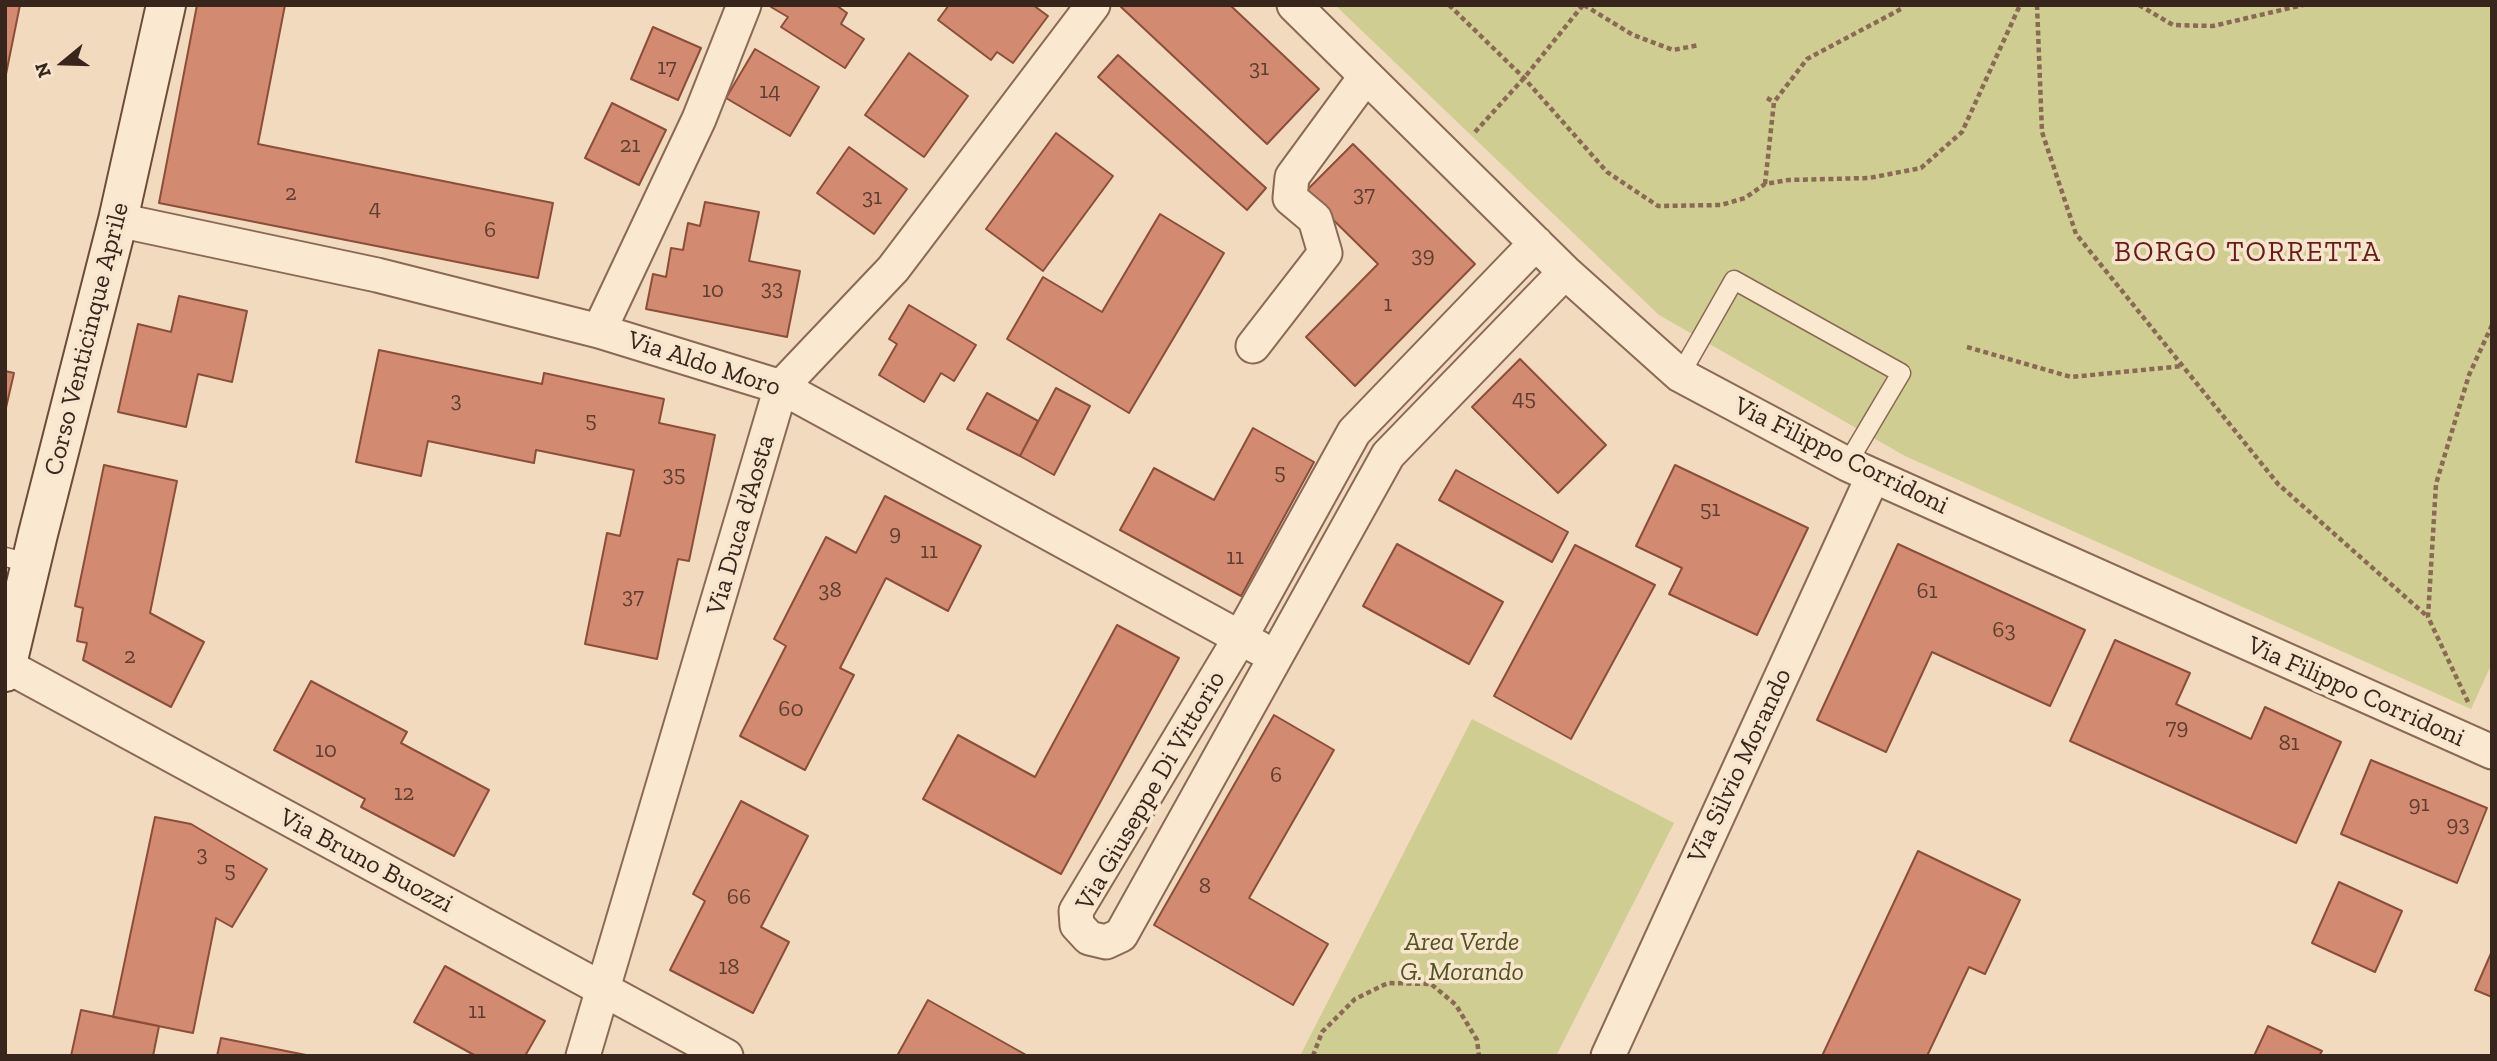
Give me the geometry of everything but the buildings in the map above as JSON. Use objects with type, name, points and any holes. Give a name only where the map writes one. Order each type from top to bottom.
[{"type":"street","name":"Corso Venticinque Aprile","points":[[6,669],[18,560],[118,220],[166,5]]},
{"type":"street","points":[[599,331],[699,119],[744,5]]},
{"type":"street","name":"Via Duca d'Aosta","points":[[583,1056],[781,387],[893,269],[1093,5]]},
{"type":"street","name":"Via Filippo Corridoni","points":[[1294,5],[1565,272],[1680,375],[1860,470],[2492,752]]},
{"type":"street","points":[[1253,346],[1325,253],[1315,219],[1290,198],[1292,177],[1366,76]]},
{"type":"street","name":"Via Aldo Moro","points":[[118,220],[377,275],[599,331],[781,387],[1275,657]]},
{"type":"street","name":"Via Giuseppe Di Vittorio","points":[[1536,243],[1354,432],[1240,638],[1076,911],[1077,925],[1089,937],[1106,942],[1121,935],[1388,455],[1565,272]]},
{"type":"street","name":"Via Silvio Morando","points":[[1608,1056],[1860,470]]},
{"type":"street","name":"Via Bruno Buozzi","points":[[6,669],[726,1056]]},
{"type":"lane","points":[[1680,375],[1734,280],[1901,373],[1860,470]]},
{"type":"path","points":[[1449,5],[1524,78],[1607,172],[1658,205],[1721,205],[1745,198],[1765,184],[1788,180],[1869,178],[1921,168],[1962,132],[2020,5]]},
{"type":"path","points":[[1451,159],[1524,78],[1584,5],[1633,35],[1673,50],[1699,45]]},
{"type":"path","points":[[1765,184],[1774,102],[1807,59],[1901,9],[1903,5]]},
{"type":"path","points":[[2036,5],[2042,132],[2076,234],[2278,484],[2428,617],[2471,709],[2457,738]]},
{"type":"path","points":[[2139,5],[2173,25],[2213,26],[2303,5]]},
{"type":"path","points":[[1767,98],[1774,102]]},
{"type":"path","points":[[2428,617],[2436,484],[2469,375],[2492,325]]},
{"type":"path","points":[[1967,347],[2070,377],[2184,366]]},
{"type":"path","points":[[1313,1056],[1322,1032],[1354,999],[1388,983],[1431,984],[1456,1005],[1477,1040],[1479,1056]]},
{"type":"green space","points":[[1335,5],[2492,5],[2492,663],[2471,709],[1905,456],[1659,315]]},
{"type":"green space","name":"Area Verde G. Morando","points":[[1472,719],[1674,823],[1556,1056],[1300,1056]]},
{"type":"district","name":"BORGO TORRETTA","points":[[2248,253]]}]
